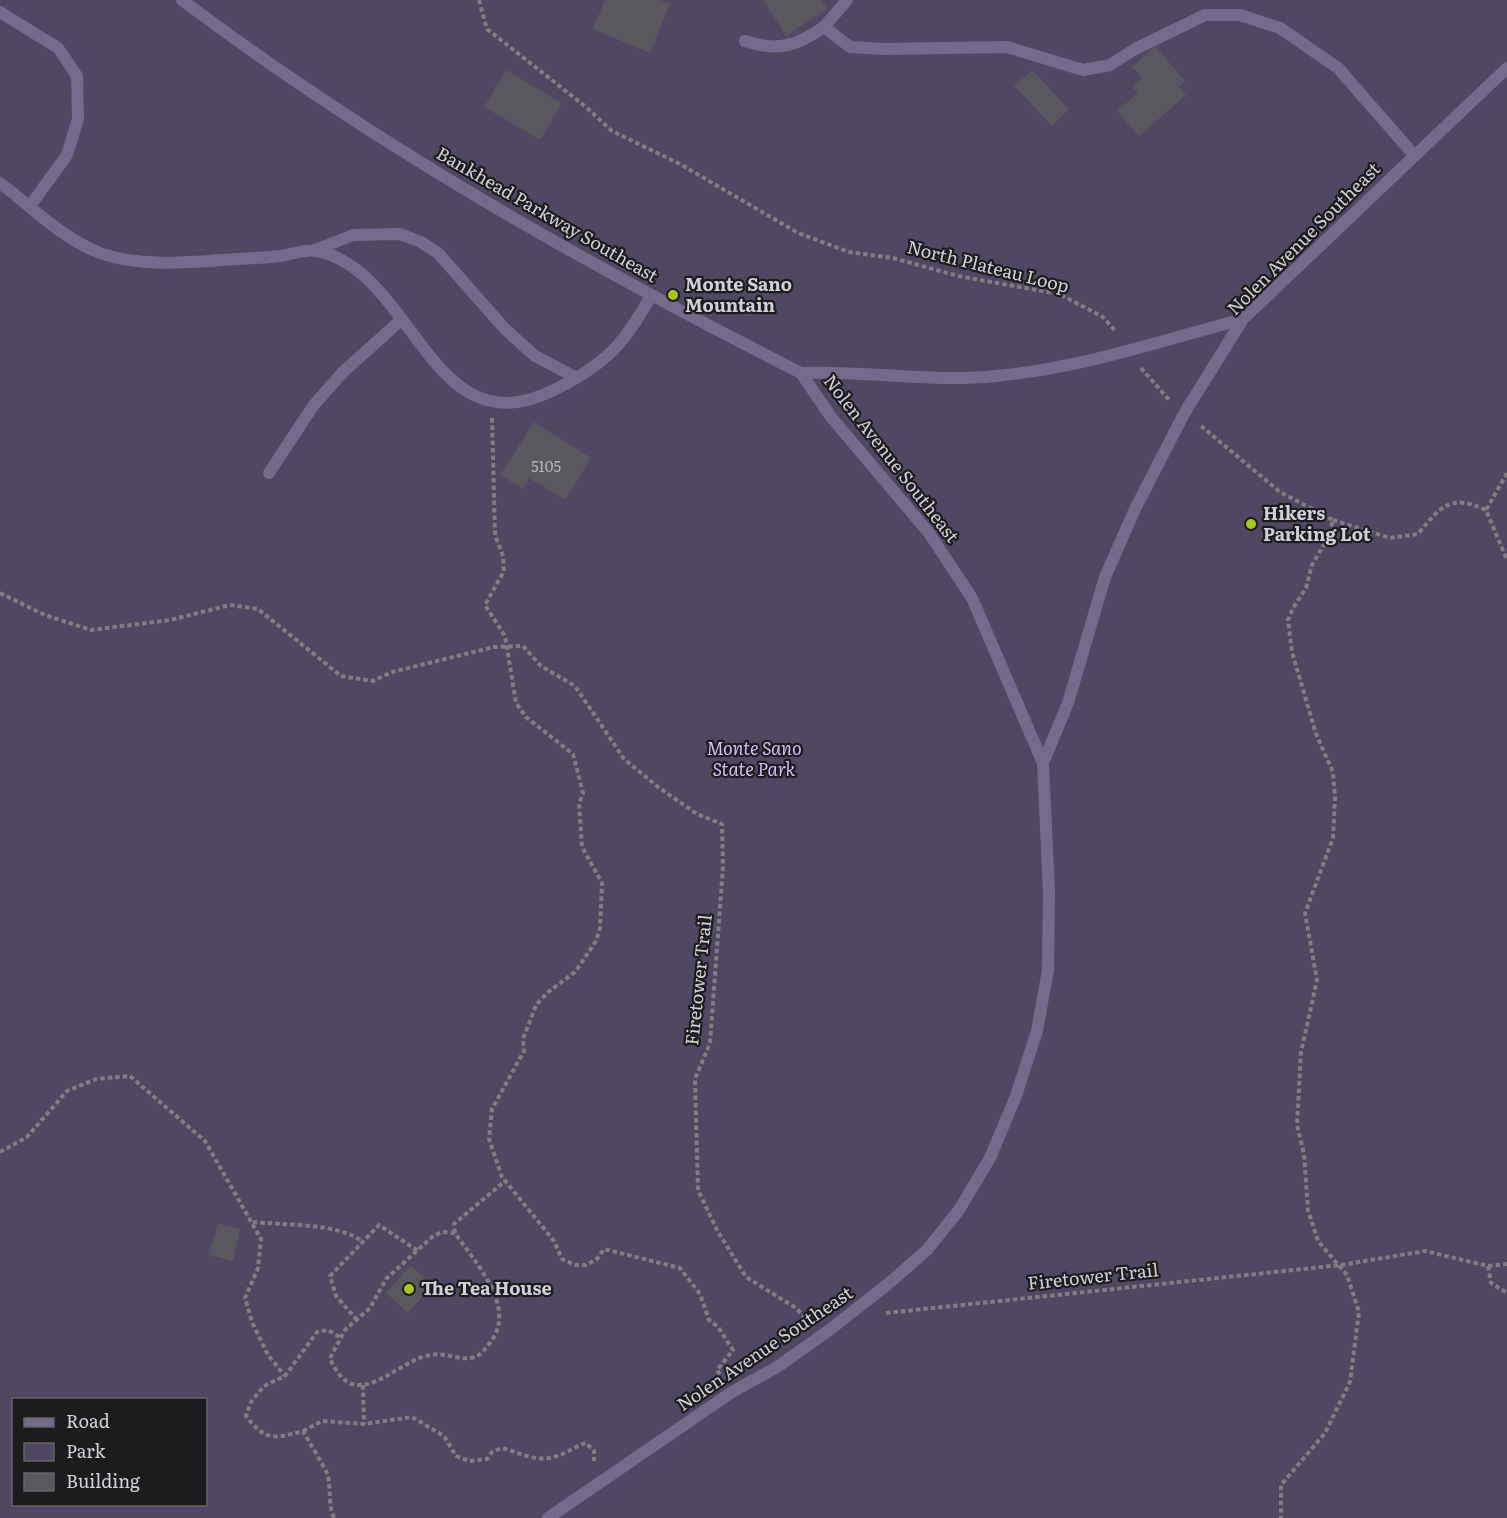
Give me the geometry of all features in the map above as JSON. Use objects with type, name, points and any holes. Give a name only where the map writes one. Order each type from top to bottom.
[{"type":"street","name":"Bankhead Parkway Southeast","points":[[182,0],[254,54],[360,126],[526,228],[651,296],[801,373]]},
{"type":"street","points":[[745,41],[765,48],[806,40],[824,27],[847,0]]},
{"type":"street","points":[[0,12],[58,48],[77,76],[78,119],[67,155],[30,206]]},
{"type":"street","points":[[824,27],[850,47],[884,50],[1007,46],[1083,70],[1110,64],[1135,49],[1205,15],[1240,15],[1280,28],[1338,69],[1414,155]]},
{"type":"street","name":"Nolen Avenue Southeast","points":[[1043,763],[1068,703],[1105,578],[1135,508],[1185,412],[1243,319],[1507,68]]},
{"type":"street","points":[[0,183],[73,238],[101,253],[138,260],[184,262],[280,256],[315,250],[353,235],[400,234],[421,242],[438,253],[505,329],[535,356],[577,378]]},
{"type":"street","points":[[315,250],[343,260],[365,277],[448,376],[469,393],[492,402],[505,404],[545,395],[600,363],[622,342],[651,296]]},
{"type":"street","points":[[801,373],[839,371],[928,379],[1034,372],[1129,353],[1164,340],[1243,319]]},
{"type":"street","points":[[269,473],[313,406],[343,372],[401,320]]},
{"type":"street","name":"Nolen Avenue Southeast","points":[[548,1518],[732,1392],[777,1366],[828,1331],[919,1257],[959,1210],[990,1158],[1016,1096],[1037,1031],[1048,970],[1049,893],[1043,763],[972,598],[929,533],[831,417],[801,373]]},
{"type":"path","name":"North Plateau Loop","points":[[479,0],[487,29],[586,107],[612,131],[680,164],[798,233],[849,252],[893,258],[958,276],[1059,294],[1103,317],[1114,328],[1129,353],[1171,401],[1280,492],[1333,520],[1390,538],[1418,534],[1440,508],[1455,501],[1486,510]]},
{"type":"path","points":[[492,402],[495,535],[503,555],[504,571],[485,605],[505,636],[516,703],[526,717],[573,754],[583,793],[579,804],[582,847],[602,883],[600,928],[596,941],[575,972],[547,993],[536,1005],[523,1038],[524,1050],[492,1109],[489,1139],[505,1181],[554,1241],[562,1259],[575,1265],[586,1265],[597,1259],[604,1249],[680,1268],[700,1294],[709,1320],[726,1337],[734,1350],[723,1363]]},
{"type":"path","points":[[1507,473],[1486,510],[1507,560]]},
{"type":"path","points":[[1281,1518],[1281,1485],[1324,1433],[1350,1382],[1359,1312],[1347,1275],[1341,1265],[1318,1241],[1308,1210],[1304,1154],[1297,1125],[1301,1052],[1317,980],[1305,913],[1333,838],[1334,783],[1333,772],[1316,734],[1288,634],[1293,608],[1306,588],[1312,565],[1329,536],[1333,520]]},
{"type":"path","points":[[0,593],[45,615],[91,630],[170,620],[231,605],[258,609],[341,675],[373,681],[392,672],[506,646]]},
{"type":"path","name":"Firetower Trail","points":[[506,646],[523,646],[541,666],[575,686],[624,759],[658,787],[698,814],[722,824],[723,857],[710,1044],[695,1079],[698,1190],[717,1230],[746,1277],[796,1308],[805,1319],[828,1331]]},
{"type":"path","points":[[0,1152],[27,1137],[67,1091],[96,1079],[130,1076],[205,1141],[261,1239],[258,1268],[245,1298],[252,1322],[268,1355],[285,1376]]},
{"type":"path","points":[[455,1233],[442,1232],[386,1279],[370,1308],[345,1330],[330,1358],[334,1369],[356,1385],[363,1385],[431,1354],[472,1358],[484,1352],[495,1335],[498,1317],[493,1291],[455,1233],[454,1224],[505,1181]]},
{"type":"path","points":[[252,1222],[311,1227],[354,1236],[361,1241]]},
{"type":"path","points":[[357,1320],[336,1296],[330,1276],[378,1225],[418,1251]]},
{"type":"path","name":"Firetower Trail","points":[[878,1314],[1341,1265],[1425,1251],[1488,1266],[1507,1264]]},
{"type":"path","points":[[1488,1266],[1491,1283],[1507,1293]]},
{"type":"path","points":[[341,1338],[328,1330],[317,1332],[285,1376],[264,1386],[251,1402],[246,1416],[258,1433],[267,1437],[303,1431],[322,1421],[364,1425],[412,1417],[444,1436],[456,1456],[469,1461],[487,1459],[492,1452],[502,1448],[529,1458],[555,1457],[586,1443],[594,1451],[597,1486]]},
{"type":"path","points":[[363,1385],[364,1425]]},
{"type":"path","points":[[303,1431],[318,1461],[328,1474],[330,1509],[334,1518]]},
{"type":"green space","name":"Monte Sano State Park","points":[[0,0],[1507,0],[1507,1518],[0,1518]]},
{"type":"building","points":[[605,0],[660,0],[670,4],[650,53],[593,29]]},
{"type":"building","points":[[763,0],[821,0],[827,9],[786,36]]},
{"type":"building","points":[[1155,46],[1185,81],[1179,87],[1186,95],[1139,136],[1117,111],[1138,93],[1132,87],[1142,78],[1132,67]]},
{"type":"building","points":[[506,70],[562,103],[540,140],[484,107]]},
{"type":"building","points":[[1032,70],[1069,109],[1052,126],[1014,86]]},
{"type":"building","points":[[534,422],[591,458],[565,500],[529,478],[523,489],[500,475]]},
{"type":"building","points":[[218,1224],[240,1229],[233,1261],[209,1255]]},
{"type":"building","name":"The Tea House","points":[[411,1265],[432,1286],[408,1313],[386,1293]]},
{"type":"place","name":"Monte Sano Mountain","points":[[673,295]]},
{"type":"place","name":"Hikers Parking Lot","points":[[1251,524]]},
{"type":"place","name":"The Tea House","points":[[409,1289]]}]
